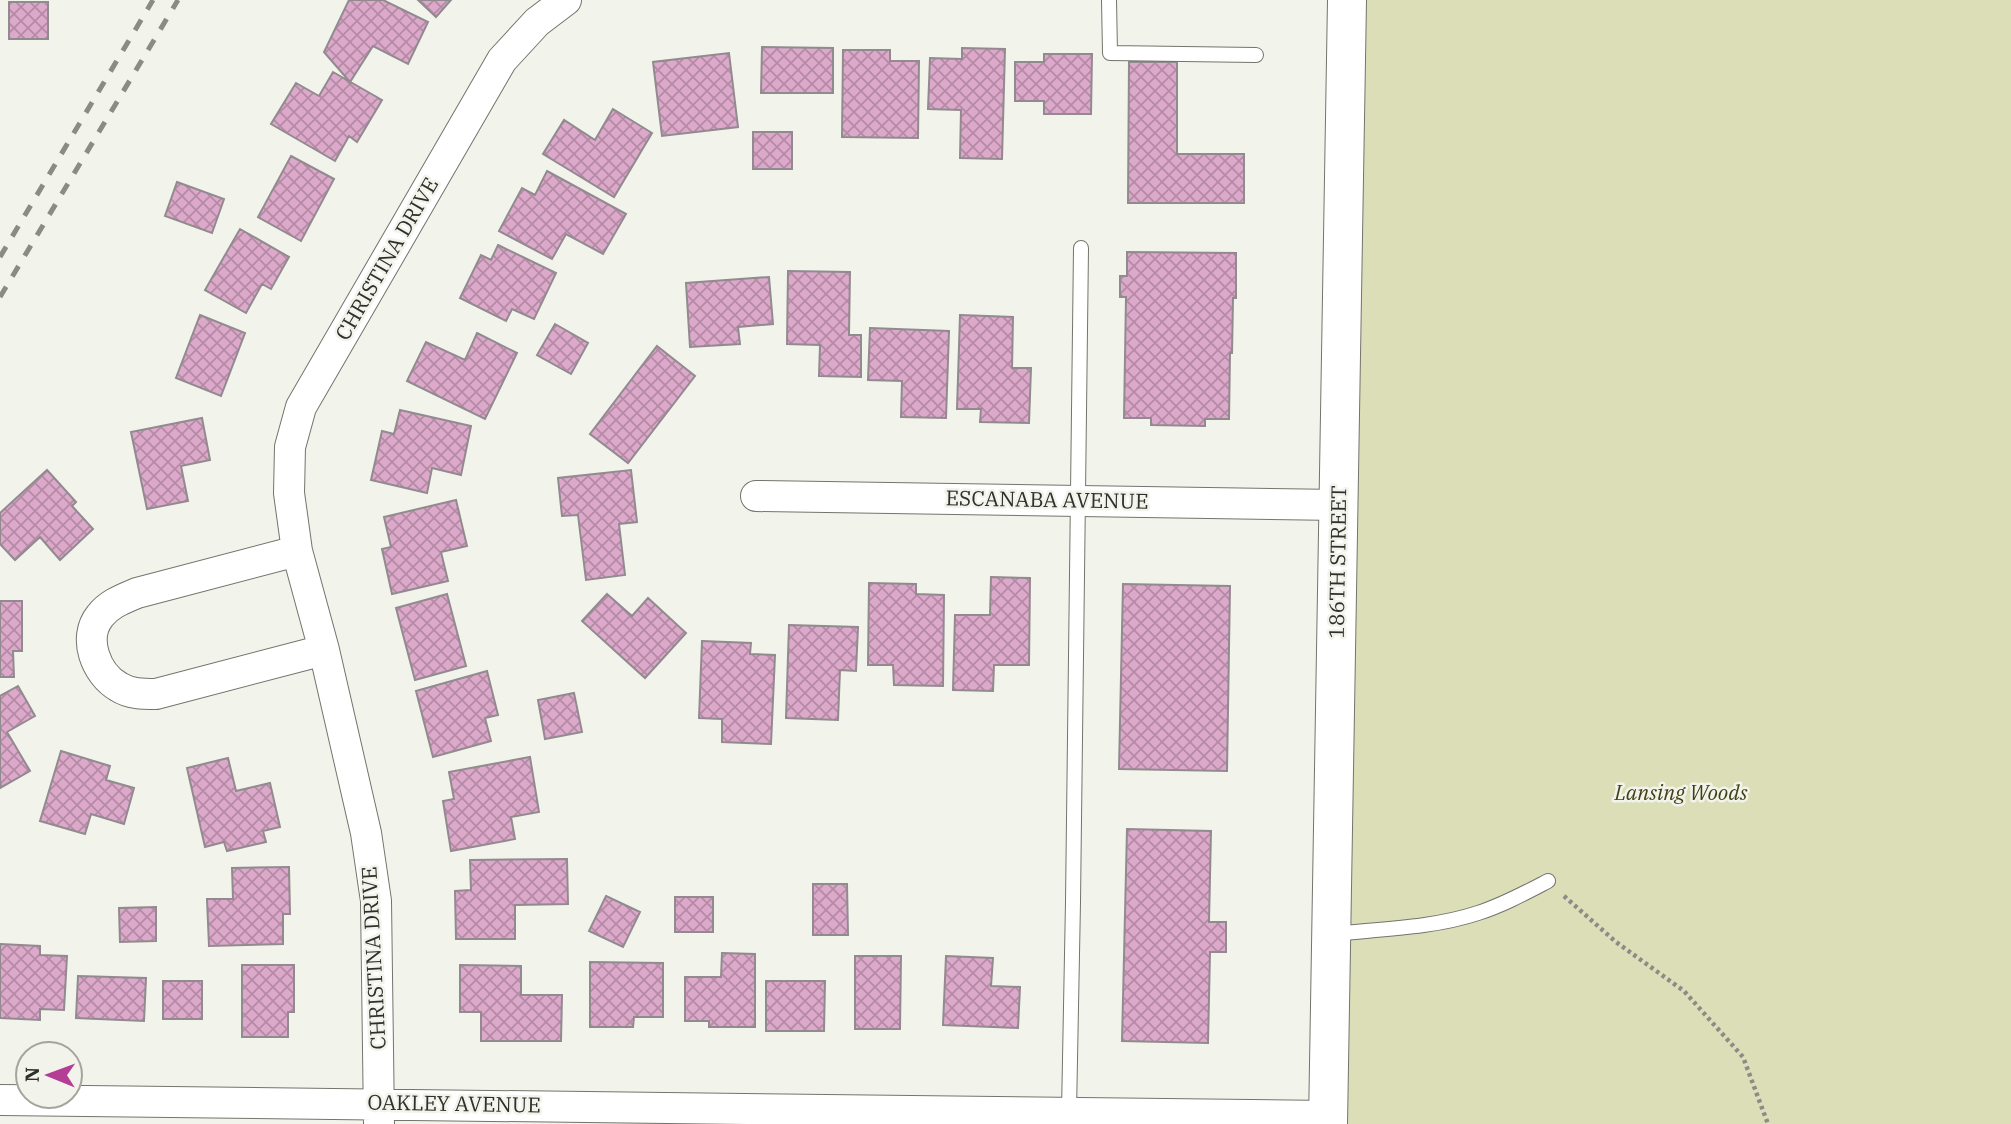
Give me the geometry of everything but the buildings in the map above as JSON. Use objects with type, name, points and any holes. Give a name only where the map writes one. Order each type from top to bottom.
[{"type":"street","name":"CHRISTINA DRIVE","points":[[379,1114],[376,901],[366,832],[324,650],[297,551],[289,493],[290,447],[301,407],[502,60],[537,22],[566,0]]},
{"type":"street","name":"186TH STREET","points":[[1328,1120],[1347,0]]},
{"type":"street","name":"ESCANABA AVENUE","points":[[756,496],[1339,505]]},
{"type":"street","points":[[297,551],[136,593],[114,603],[98,617],[92,639],[94,659],[105,676],[119,688],[137,694],[156,694],[324,650]]},
{"type":"street","name":"OAKLEY AVENUE","points":[[0,1100],[379,1114],[1069,1112],[1328,1120]]},
{"type":"lane","points":[[1109,0],[1110,53],[1256,55]]},
{"type":"lane","points":[[1069,1112],[1081,248]]},
{"type":"lane","points":[[1331,934],[1400,928],[1476,914],[1548,881]]},
{"type":"path","points":[[1548,881],[1616,942],[1684,991],[1744,1057],[1768,1124]]},
{"type":"green space","name":"Lansing Woods","points":[[1365,0],[2011,0],[2011,1124],[1347,1124]]},
{"type":"railway","points":[[0,257],[153,0]]},
{"type":"railway","points":[[0,297],[178,0]]}]
